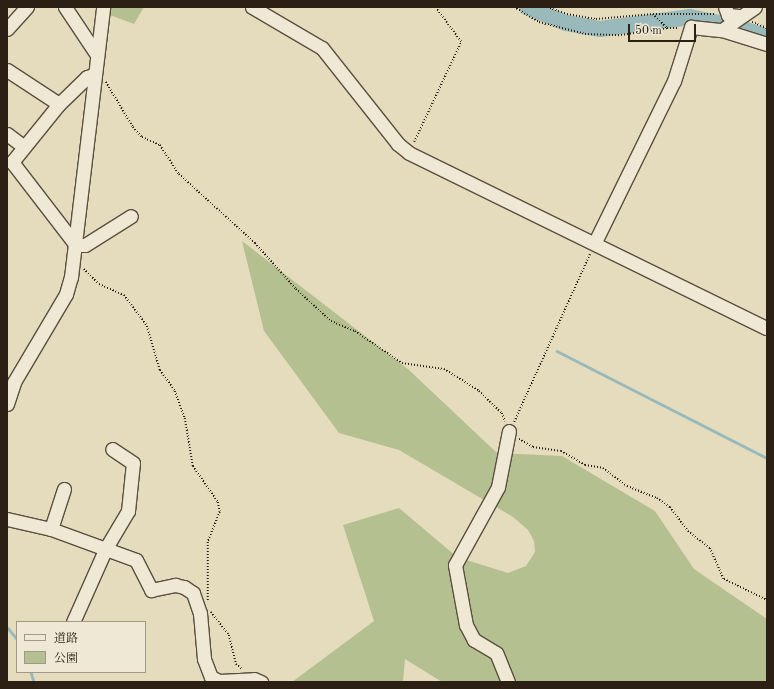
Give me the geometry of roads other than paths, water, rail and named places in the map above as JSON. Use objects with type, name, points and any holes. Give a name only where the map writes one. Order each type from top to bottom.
[{"type":"street","points":[[7,29],[27,7]]},
{"type":"street","points":[[65,7],[97,56]]},
{"type":"street","points":[[7,404],[14,382],[66,294],[76,245],[103,7]]},
{"type":"street","points":[[252,7],[322,48],[398,144],[409,153],[595,242],[767,328]]},
{"type":"street","points":[[723,29],[732,14],[755,7]]},
{"type":"street","points":[[595,242],[674,81],[691,27],[723,29],[767,44]]},
{"type":"street","points":[[7,70],[59,104]]},
{"type":"street","points":[[76,245],[12,162],[59,104],[88,77],[95,74]]},
{"type":"street","points":[[7,134],[24,147]]},
{"type":"street","points":[[76,245],[85,245],[131,216]]},
{"type":"street","points":[[508,682],[496,653],[474,640],[466,625],[455,565],[498,487],[509,431]]},
{"type":"street","points":[[73,621],[106,548],[128,511],[133,464],[112,448]]},
{"type":"street","points":[[51,529],[64,489]]},
{"type":"street","points":[[7,519],[51,529],[136,560],[151,590],[175,585],[184,587],[193,592],[200,613],[204,658],[211,677],[219,681],[258,680]]},
{"type":"waterway","points":[[527,7],[566,23],[600,29],[690,17],[734,26],[767,37]]},
{"type":"waterway","points":[[557,351],[767,458]]},
{"type":"waterway","points":[[7,627],[16,638]]},
{"type":"waterway","points":[[31,673],[34,682]]}]
